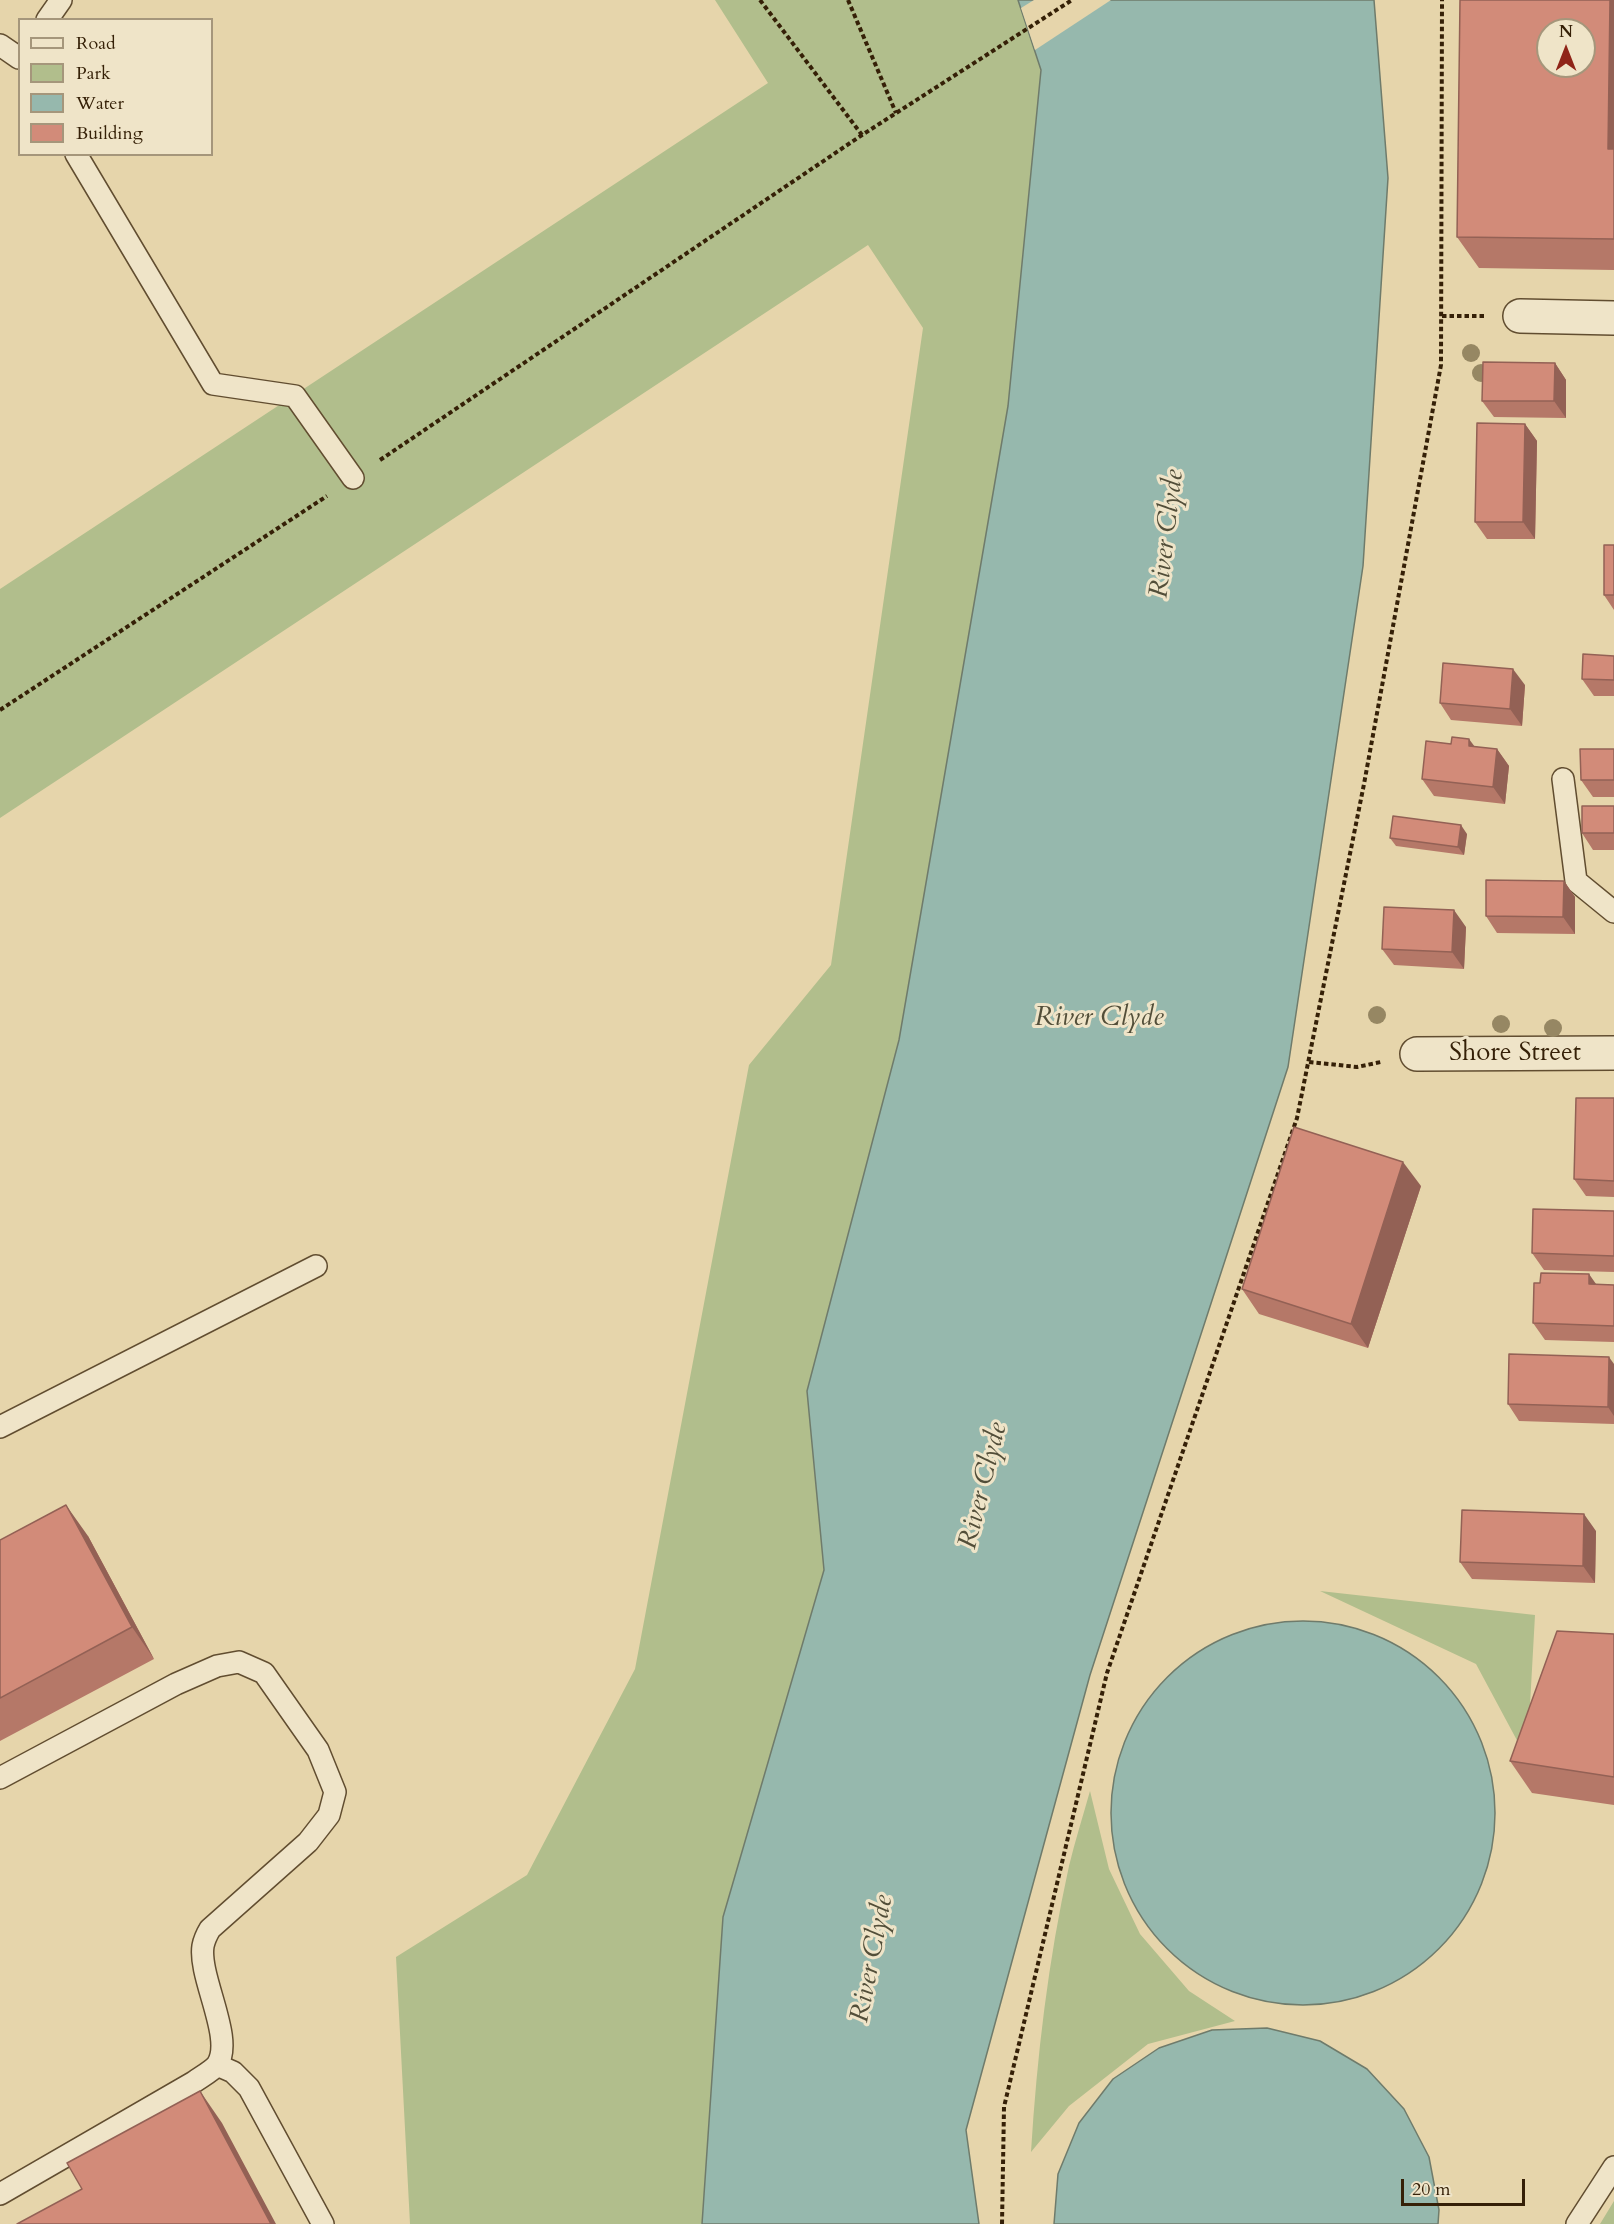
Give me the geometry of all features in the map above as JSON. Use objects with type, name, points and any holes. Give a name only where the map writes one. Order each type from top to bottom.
[{"type":"street","points":[[1520,316],[1614,318]]},
{"type":"street","name":"Shore Street","points":[[1417,1054],[1614,1053]]},
{"type":"lane","points":[[48,18],[61,0]]},
{"type":"lane","points":[[0,45],[18,57]]},
{"type":"lane","points":[[77,156],[213,384],[295,396],[353,478]]},
{"type":"lane","points":[[1563,779],[1576,881],[1614,912]]},
{"type":"lane","points":[[0,1427],[316,1266]]},
{"type":"lane","points":[[0,1778],[176,1684],[217,1666],[239,1662],[264,1673],[318,1750],[335,1792],[329,1815],[308,1842],[210,1929],[203,1947],[205,1975],[215,2007],[222,2050],[217,2065],[194,2082],[0,2194]]},
{"type":"lane","points":[[217,2065],[233,2072],[249,2088],[323,2224]]},
{"type":"lane","points":[[1577,2224],[1614,2168]]},
{"type":"path","points":[[760,0],[861,135]]},
{"type":"path","points":[[848,0],[896,113]]},
{"type":"path","points":[[0,710],[353,478],[861,135],[1072,0]]},
{"type":"path","points":[[1002,2224],[1004,2107],[1107,1673],[1297,1118],[1309,1062],[1366,772],[1441,365],[1442,0]]},
{"type":"path","points":[[1309,1062],[1358,1067],[1417,1054]]},
{"type":"green space","points":[[715,0],[1018,0],[1041,69],[1008,406],[899,1040],[807,1391],[824,1570],[723,1917],[702,2224],[410,2224],[396,1957],[527,1875],[635,1669],[749,1065],[831,965],[923,328],[868,245],[0,818],[0,589],[768,83]]},
{"type":"green space","points":[[1320,1591],[1535,1615],[1527,1759],[1476,1664]]},
{"type":"green space","points":[[1090,1791],[1109,1869],[1140,1934],[1189,1991],[1235,2021],[1148,2044],[1069,2106],[1031,2152],[1040,2044],[1049,1973],[1069,1866]]},
{"type":"green space","points":[[1614,2201],[1614,2224],[1600,2224]]},
{"type":"water","name":"River Clyde","points":[[1018,0],[1374,0],[1388,178],[1363,566],[1288,1067],[1090,1675],[966,2130],[979,2224],[702,2224],[723,1917],[824,1570],[807,1391],[899,1040],[1008,406],[1041,70]]},
{"type":"water","points":[[1303,1621],[1340,1625],[1376,1636],[1410,1654],[1439,1677],[1462,1706],[1487,1757],[1495,1813],[1491,1850],[1480,1886],[1462,1920],[1439,1949],[1410,1972],[1359,1997],[1303,2005],[1266,2001],[1230,1990],[1196,1972],[1167,1949],[1144,1920],[1119,1869],[1111,1813],[1115,1776],[1126,1740],[1144,1706],[1167,1677],[1196,1654],[1247,1629]]},
{"type":"water","points":[[1267,2028],[1320,2041],[1367,2069],[1404,2109],[1429,2157],[1439,2210],[1438,2224],[1054,2224],[1058,2174],[1079,2123],[1113,2079],[1159,2048],[1212,2030]]},
{"type":"pier","points":[[1034,0],[1111,0],[1035,50],[1021,8]]},
{"type":"building","points":[[1460,0],[1610,0],[1608,149],[1614,149],[1614,239],[1457,237]]},
{"type":"building","points":[[1483,362],[1555,363],[1554,401],[1482,401]]},
{"type":"building","points":[[1477,423],[1525,424],[1523,522],[1475,522]]},
{"type":"building","points":[[1604,545],[1614,545],[1614,595],[1604,595]]},
{"type":"building","points":[[1583,654],[1614,656],[1614,680],[1582,679]]},
{"type":"building","points":[[1443,663],[1513,669],[1510,709],[1440,703]]},
{"type":"building","points":[[1452,737],[1469,739],[1469,746],[1497,749],[1493,787],[1422,779],[1426,741],[1451,744]]},
{"type":"building","points":[[1580,749],[1614,749],[1614,780],[1581,780]]},
{"type":"building","points":[[1582,806],[1614,806],[1614,833],[1582,833]]},
{"type":"building","points":[[1393,816],[1461,825],[1458,847],[1390,838]]},
{"type":"building","points":[[1486,880],[1564,881],[1563,917],[1486,916]]},
{"type":"building","points":[[1384,907],[1454,910],[1452,952],[1382,949]]},
{"type":"building","points":[[1576,1098],[1614,1098],[1614,1181],[1574,1179]]},
{"type":"building","points":[[1294,1127],[1403,1162],[1351,1324],[1242,1289]]},
{"type":"building","points":[[1533,1209],[1614,1211],[1614,1256],[1532,1253]]},
{"type":"building","points":[[1541,1273],[1589,1274],[1589,1284],[1614,1285],[1614,1326],[1533,1323],[1534,1283],[1540,1283]]},
{"type":"building","points":[[1509,1354],[1609,1357],[1608,1407],[1508,1404]]},
{"type":"building","points":[[66,1505],[132,1627],[0,1698],[0,1540]]},
{"type":"building","points":[[1462,1510],[1584,1514],[1583,1566],[1460,1562]]},
{"type":"building","points":[[1557,1631],[1614,1634],[1614,1777],[1510,1761]]},
{"type":"building","points":[[200,2091],[271,2224],[17,2224],[82,2189],[67,2163]]}]
